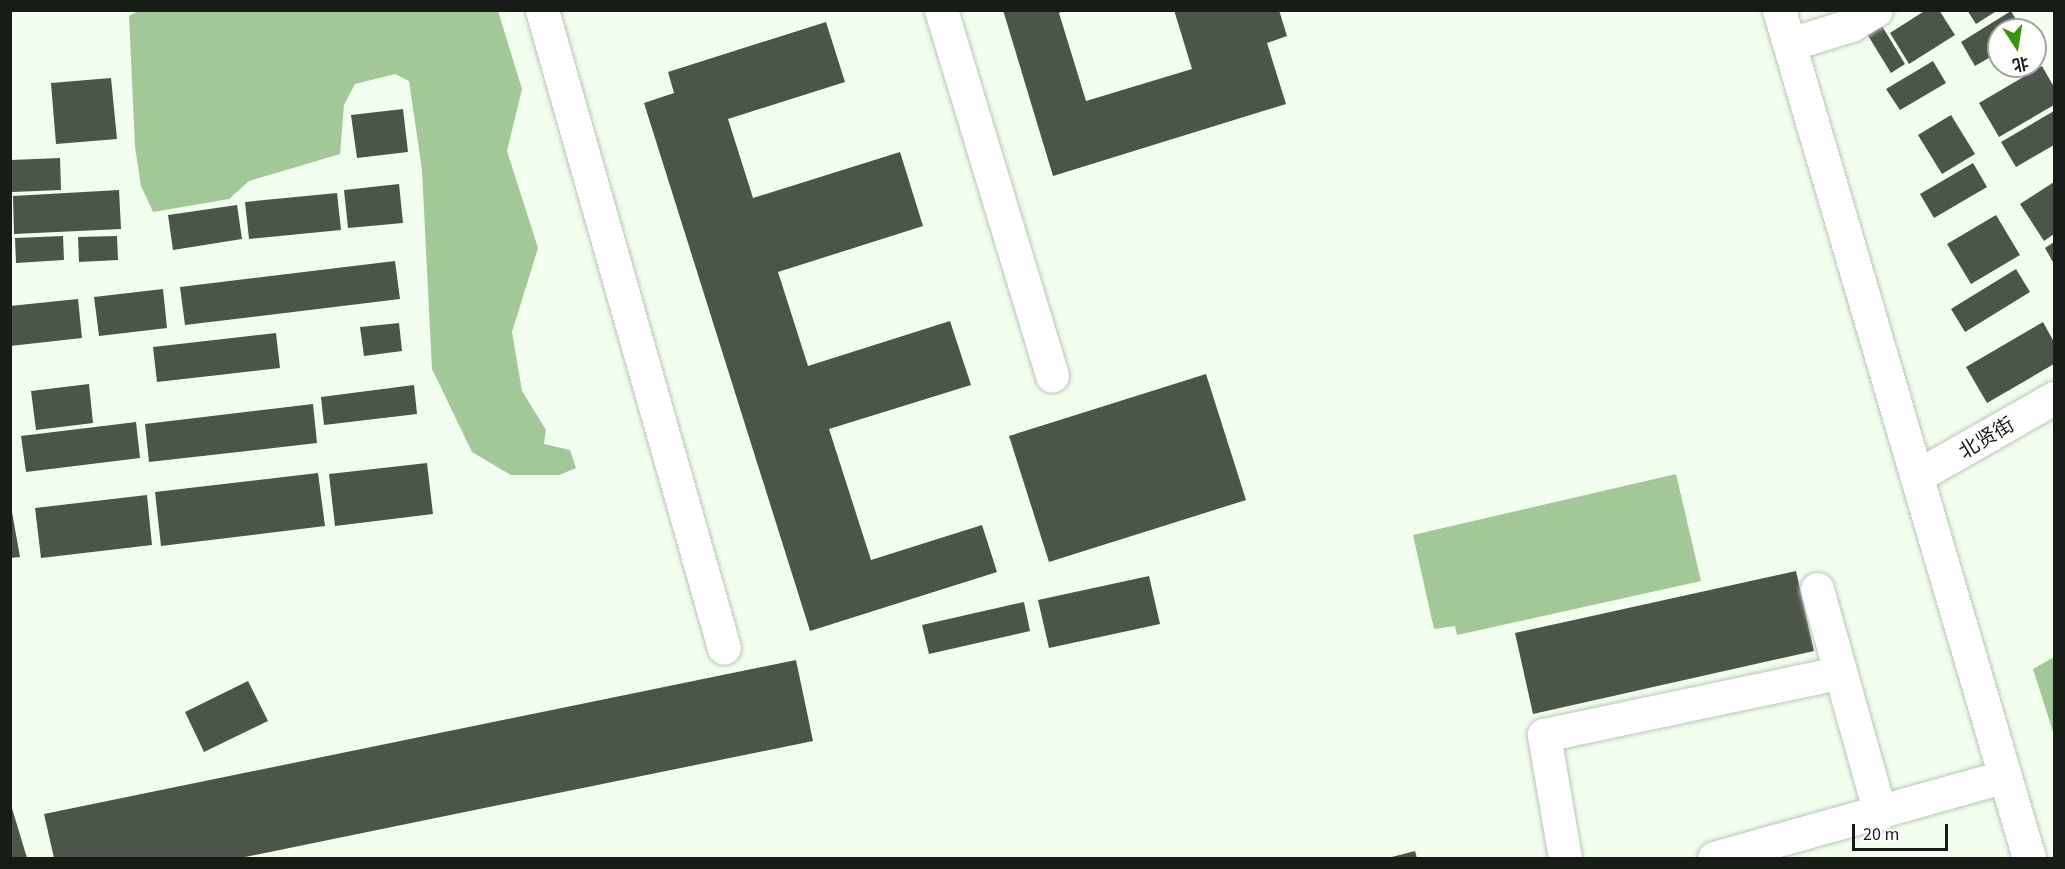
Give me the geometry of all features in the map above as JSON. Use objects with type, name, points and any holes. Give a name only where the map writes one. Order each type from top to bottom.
[{"type":"main road","points":[[542,10],[724,648]]},
{"type":"main road","points":[[941,10],[1052,375]]},
{"type":"main road","points":[[1779,10],[2029,858]]},
{"type":"main road","points":[[1790,44],[1851,25],[1876,10]]},
{"type":"main road","name":"北贤街","points":[[1917,476],[2055,398]]},
{"type":"main road","points":[[1817,589],[1837,673],[1880,813]]},
{"type":"main road","points":[[1565,858],[1544,735],[1837,673]]},
{"type":"main road","points":[[1714,858],[2005,776]]},
{"type":"shaded area","points":[[140,10],[498,11],[522,89],[507,151],[538,248],[512,332],[522,391],[546,430],[544,444],[570,450],[576,468],[559,475],[511,475],[472,452],[432,369],[422,170],[409,81],[395,74],[355,84],[344,105],[340,154],[249,181],[229,199],[153,212],[141,186],[135,147],[129,16]]},
{"type":"shaded area","points":[[1676,474],[1701,581],[1457,635],[1455,626],[1434,629],[1413,535]]},
{"type":"shaded area","points":[[2054,657],[2054,735],[2033,669]]},
{"type":"building","points":[[1003,10],[1064,10],[1059,13],[1086,101],[1192,69],[1174,10],[1279,10],[1287,36],[1267,43],[1286,104],[1053,176]]},
{"type":"building","points":[[1926,10],[1939,10],[1955,35],[1909,64],[1890,33]]},
{"type":"building","points":[[1967,10],[1998,10],[1976,24]]},
{"type":"building","points":[[2011,11],[2015,18],[2000,18]]},
{"type":"building","points":[[826,22],[845,82],[728,119],[753,198],[900,152],[923,226],[778,272],[808,366],[950,321],[971,385],[829,429],[871,560],[982,525],[997,572],[810,631],[644,103],[674,93],[668,72]]},
{"type":"building","points":[[1882,26],[1905,64],[1891,73],[1867,34]]},
{"type":"building","points":[[1987,26],[1987,59],[1975,66],[1961,42]]},
{"type":"building","points":[[1933,61],[1946,83],[1900,110],[1886,89]]},
{"type":"building","points":[[2047,75],[2054,87],[2054,105],[1999,137],[1979,103],[2022,78],[2047,78]]},
{"type":"building","points":[[111,78],[117,139],[56,144],[51,83]]},
{"type":"building","points":[[403,109],[408,152],[357,158],[351,115]]},
{"type":"building","points":[[2054,111],[2054,145],[2016,167],[2001,142]]},
{"type":"building","points":[[1951,115],[1975,154],[1942,174],[1918,135]]},
{"type":"building","points":[[60,158],[61,190],[12,192],[11,160]]},
{"type":"building","points":[[1973,163],[1987,187],[1934,218],[1920,194]]},
{"type":"building","points":[[2054,182],[2054,234],[2044,241],[2020,204]]},
{"type":"building","points":[[399,184],[403,223],[348,228],[344,190]]},
{"type":"building","points":[[119,190],[121,229],[14,234],[13,196]]},
{"type":"building","points":[[337,193],[341,230],[249,239],[245,202]]},
{"type":"building","points":[[237,205],[242,239],[173,250],[168,215]]},
{"type":"building","points":[[1996,215],[2020,255],[1971,284],[1947,244]]},
{"type":"building","points":[[63,236],[64,260],[16,263],[15,238]]},
{"type":"building","points":[[117,236],[118,260],[79,262],[78,237]]},
{"type":"building","points":[[2054,242],[2054,264],[2045,248]]},
{"type":"building","points":[[395,261],[400,299],[185,325],[180,287]]},
{"type":"building","points":[[2016,269],[2030,292],[1965,332],[1951,309]]},
{"type":"building","points":[[163,289],[167,328],[99,336],[94,297]]},
{"type":"building","points":[[78,299],[82,338],[10,346],[10,306]]},
{"type":"building","points":[[2043,322],[2054,342],[2054,364],[1987,403],[1966,367]]},
{"type":"building","points":[[399,323],[402,351],[364,356],[360,327]]},
{"type":"building","points":[[276,333],[280,368],[157,382],[153,347]]},
{"type":"building","points":[[1206,374],[1246,500],[1049,562],[1009,436]]},
{"type":"building","points":[[89,384],[93,423],[36,430],[31,391]]},
{"type":"building","points":[[414,385],[417,414],[324,425],[321,397]]},
{"type":"building","points":[[313,404],[317,443],[149,462],[145,424]]},
{"type":"building","points":[[136,422],[140,458],[26,472],[21,436]]},
{"type":"building","points":[[427,463],[433,514],[335,526],[329,474]]},
{"type":"building","points":[[318,473],[325,526],[161,546],[155,492]]},
{"type":"building","points":[[147,495],[152,545],[41,558],[35,508]]},
{"type":"building","points":[[10,501],[20,557],[10,558]]},
{"type":"building","points":[[1796,571],[1814,651],[1533,714],[1515,633]]},
{"type":"building","points":[[1149,576],[1160,624],[1049,648],[1038,600]]},
{"type":"building","points":[[1024,602],[1030,631],[929,654],[922,625]]},
{"type":"building","points":[[796,660],[813,741],[240,858],[54,858],[44,814]]},
{"type":"building","points":[[248,681],[268,721],[204,752],[185,712]]},
{"type":"building","points":[[11,805],[27,858],[10,858]]},
{"type":"building","points":[[1415,851],[1417,858],[1388,858]]}]
